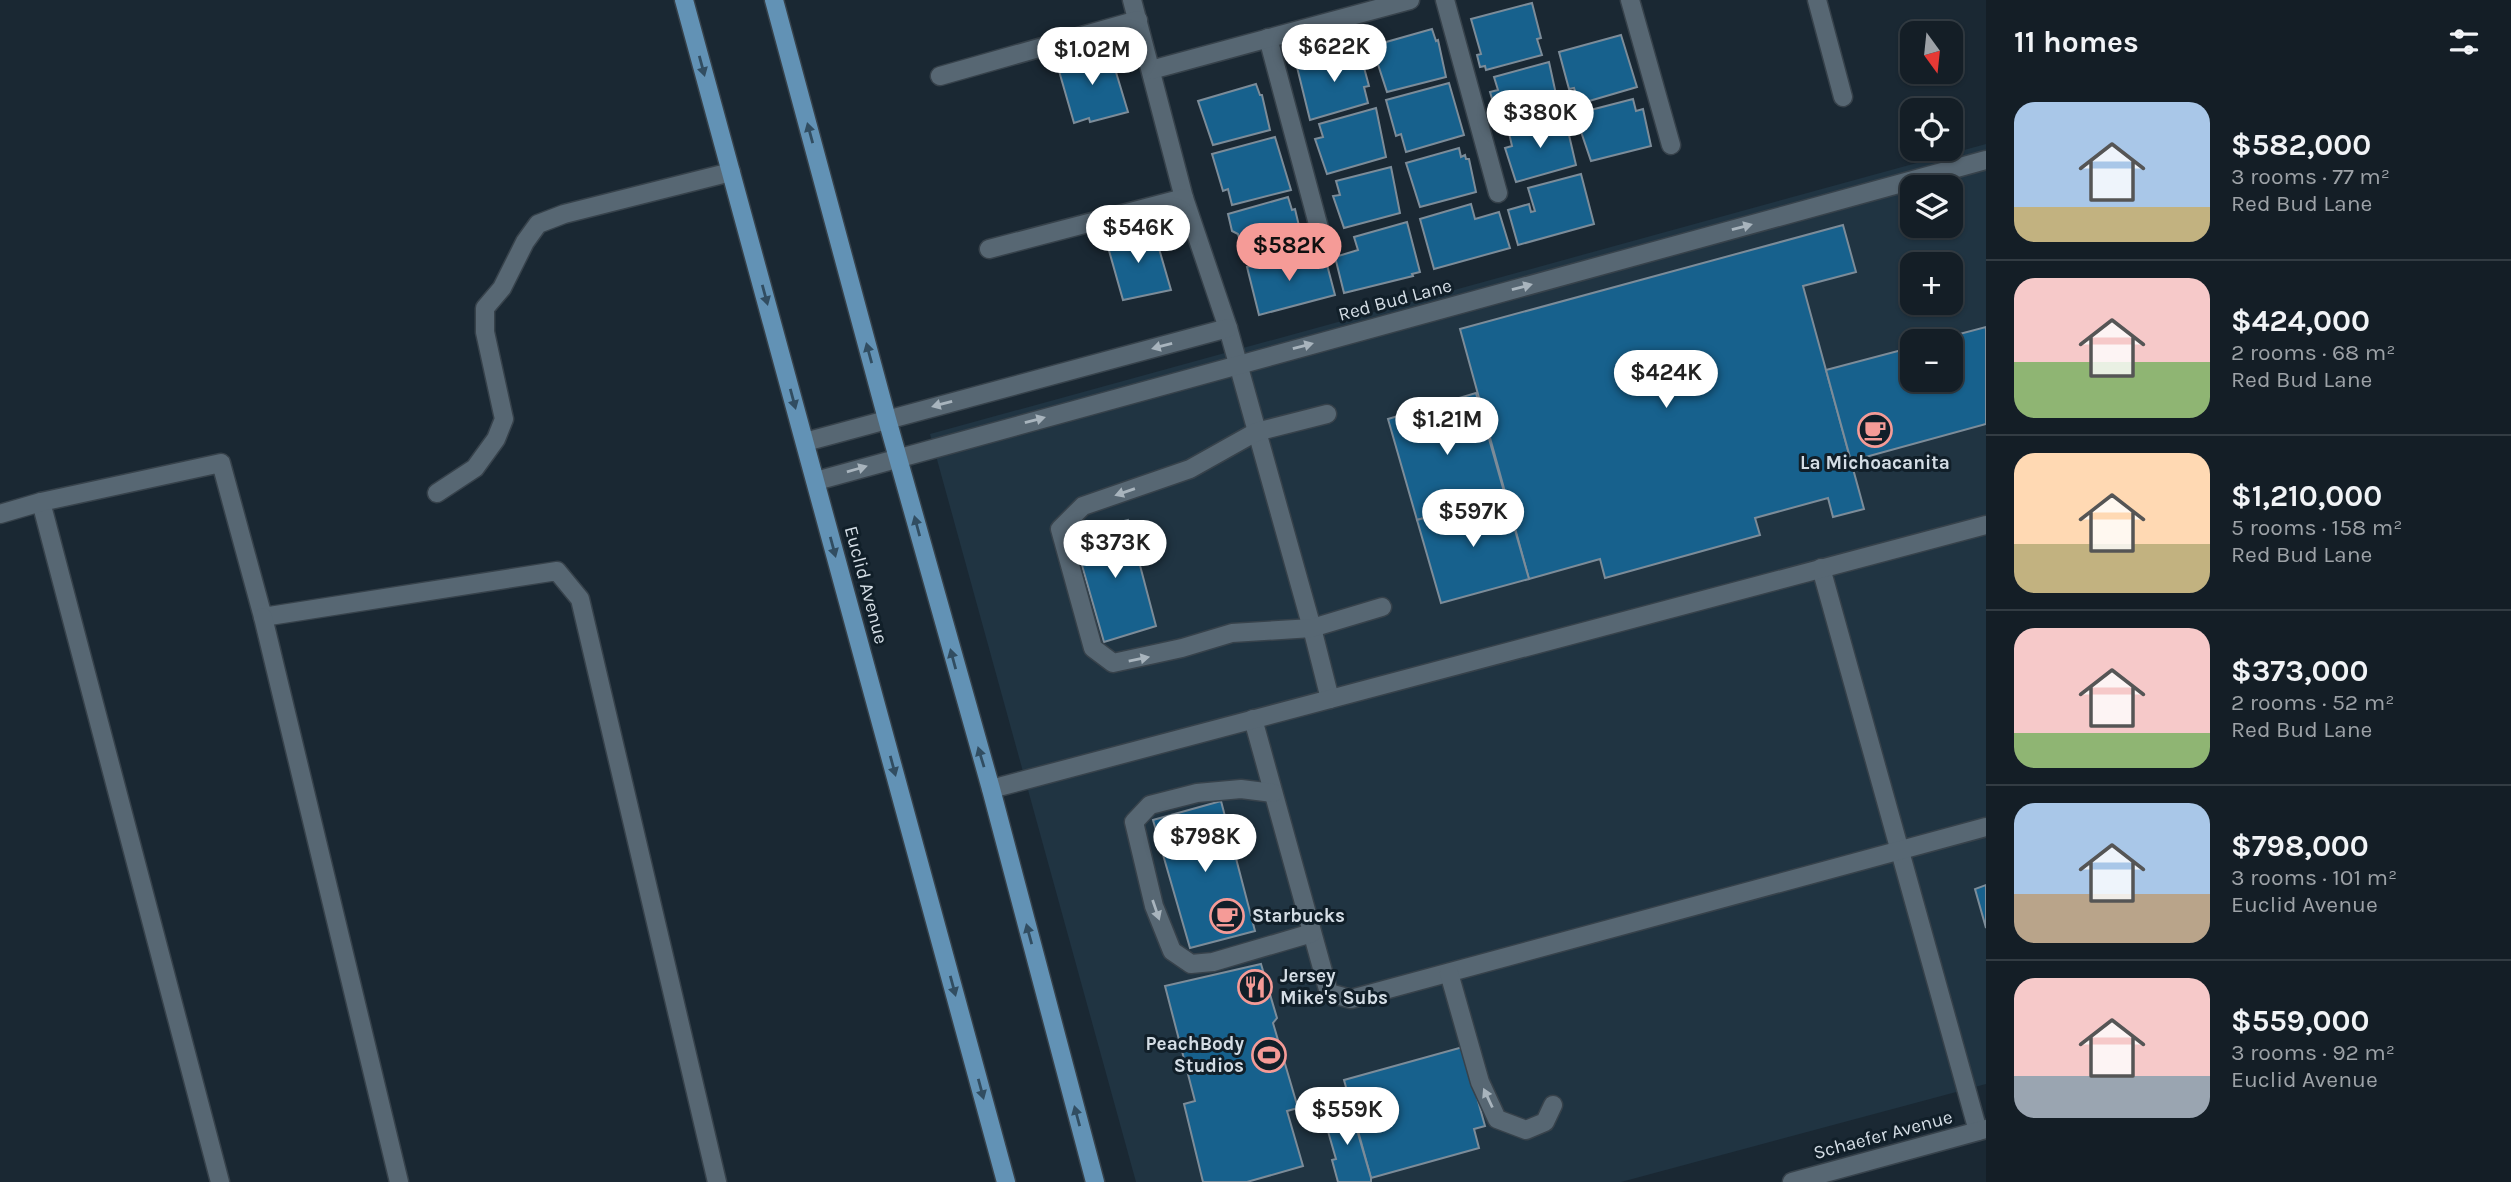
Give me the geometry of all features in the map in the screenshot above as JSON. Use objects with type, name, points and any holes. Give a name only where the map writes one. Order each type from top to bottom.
[{"type":"main road","name":"Euclid Avenue","points":[[684,0],[1006,1182]]},
{"type":"main road","points":[[774,0],[887,419],[991,789],[1094,1182]]},
{"type":"street","points":[[1132,0],[1184,198],[1228,328],[1312,628],[1329,699]]},
{"type":"street","points":[[1151,70],[1410,0]]},
{"type":"street","points":[[1445,0],[1498,193]]},
{"type":"street","points":[[1630,0],[1671,145]]},
{"type":"street","points":[[1817,0],[1843,97]]},
{"type":"street","points":[[940,76],[1138,20]]},
{"type":"street","points":[[1268,38],[1321,239]]},
{"type":"street","name":"Red Bud Lane","points":[[816,481],[1986,160]]},
{"type":"street","points":[[437,493],[475,468],[496,439],[504,419],[485,332],[485,308],[502,288],[525,242],[538,224],[731,172]]},
{"type":"street","points":[[989,249],[1184,198]]},
{"type":"street","points":[[805,442],[1228,328]]},
{"type":"street","points":[[1327,414],[1256,432],[1189,469],[1083,506],[1060,529],[1093,648],[1113,663],[1182,649],[1233,633],[1312,628],[1382,607]]},
{"type":"street","points":[[0,514],[41,502],[221,463],[263,617],[399,1182]]},
{"type":"street","points":[[41,502],[220,1182]]},
{"type":"street","points":[[991,789],[1986,525]]},
{"type":"street","points":[[1822,568],[1982,1130]]},
{"type":"street","points":[[263,617],[557,572],[580,599],[717,1182]]},
{"type":"street","points":[[1253,719],[1329,993],[1350,999],[1986,827]]},
{"type":"street","points":[[1273,793],[1241,789],[1198,793],[1150,805],[1134,822],[1154,906],[1172,951],[1191,964],[1213,962],[1312,933]]},
{"type":"street","points":[[1448,973],[1480,1082],[1497,1119],[1527,1130],[1545,1122],[1553,1105]]},
{"type":"street","name":"Schaefer Avenue","points":[[1792,1182],[1982,1130]]},
{"type":"shaded area","points":[[1986,144],[1986,1084],[1621,1182],[1136,1182],[930,434],[1924,161],[1963,161],[1963,150]]},
{"type":"building","points":[[1532,3],[1541,38],[1537,39],[1542,55],[1486,70],[1485,66],[1480,67],[1477,55],[1481,54],[1471,19]]},
{"type":"building","points":[[1432,29],[1436,41],[1438,40],[1446,77],[1387,92],[1372,46]]},
{"type":"building","points":[[1621,35],[1637,87],[1579,104],[1574,88],[1569,89],[1559,52]]},
{"type":"building","points":[[1109,49],[1128,112],[1090,122],[1089,118],[1074,123],[1057,64]]},
{"type":"building","points":[[1359,49],[1369,86],[1364,87],[1368,103],[1310,120],[1297,67]]},
{"type":"building","points":[[1549,62],[1559,108],[1500,125],[1490,92],[1498,90],[1494,77]]},
{"type":"building","points":[[1449,83],[1464,135],[1406,152],[1401,134],[1396,136],[1386,100]]},
{"type":"building","points":[[1256,84],[1262,95],[1270,130],[1213,145],[1198,101]]},
{"type":"building","points":[[1633,99],[1636,111],[1643,109],[1651,146],[1591,161],[1575,114]]},
{"type":"building","points":[[1376,108],[1386,157],[1327,174],[1315,139],[1323,137],[1319,124]]},
{"type":"building","points":[[1565,118],[1576,165],[1516,182],[1505,148],[1512,146],[1509,133]]},
{"type":"building","points":[[1275,137],[1291,190],[1232,205],[1228,189],[1223,191],[1212,154]]},
{"type":"building","points":[[1459,148],[1461,157],[1465,155],[1466,159],[1469,159],[1476,192],[1420,207],[1406,163]]},
{"type":"building","points":[[1391,167],[1400,213],[1344,228],[1333,196],[1340,195],[1336,181]]},
{"type":"building","points":[[1581,174],[1594,224],[1518,245],[1508,210],[1529,204],[1531,212],[1535,211],[1528,188]]},
{"type":"building","points":[[1288,197],[1292,210],[1295,209],[1303,243],[1245,259],[1238,234],[1232,231],[1228,214]]},
{"type":"building","points":[[1471,204],[1475,219],[1499,212],[1510,248],[1434,269],[1420,219]]},
{"type":"building","points":[[1407,222],[1420,272],[1344,293],[1335,257],[1358,250],[1354,237]]},
{"type":"building","points":[[1843,225],[1856,272],[1803,286],[1864,509],[1833,517],[1828,498],[1755,518],[1760,535],[1605,578],[1600,559],[1529,579],[1460,329]]},
{"type":"building","points":[[1153,228],[1171,290],[1123,300],[1106,240]]},
{"type":"building","points":[[1297,253],[1301,267],[1326,261],[1335,295],[1259,315],[1247,267]]},
{"type":"building","points":[[1986,327],[1986,424],[1851,461],[1826,370],[1900,350],[1900,392],[1963,392],[1963,333]]},
{"type":"building","points":[[1476,393],[1505,495],[1417,520],[1388,419]]},
{"type":"building","points":[[1505,495],[1529,579],[1441,603],[1417,520]]},
{"type":"building","points":[[1128,520],[1156,626],[1104,642],[1073,534]]},
{"type":"building","points":[[1221,801],[1255,931],[1190,948],[1153,820]]},
{"type":"building","points":[[1986,885],[1986,928],[1975,889]]},
{"type":"building","points":[[1261,964],[1277,1018],[1273,1023],[1298,1108],[1287,1111],[1303,1166],[1247,1182],[1203,1182],[1184,1104],[1195,1101],[1165,986]]},
{"type":"building","points":[[1463,1047],[1485,1126],[1474,1129],[1479,1148],[1371,1178],[1344,1080]]},
{"type":"building","points":[[1350,1106],[1371,1182],[1338,1182],[1332,1160],[1336,1159],[1323,1114]]},
{"type":"place","name":"La Michoacanita","points":[[1875,430]]},
{"type":"place","name":"Starbucks","points":[[1227,916]]},
{"type":"place","name":"Jersey Mike's Subs","points":[[1255,987]]},
{"type":"place","name":"PeachBody Studios","points":[[1269,1055]]}]
